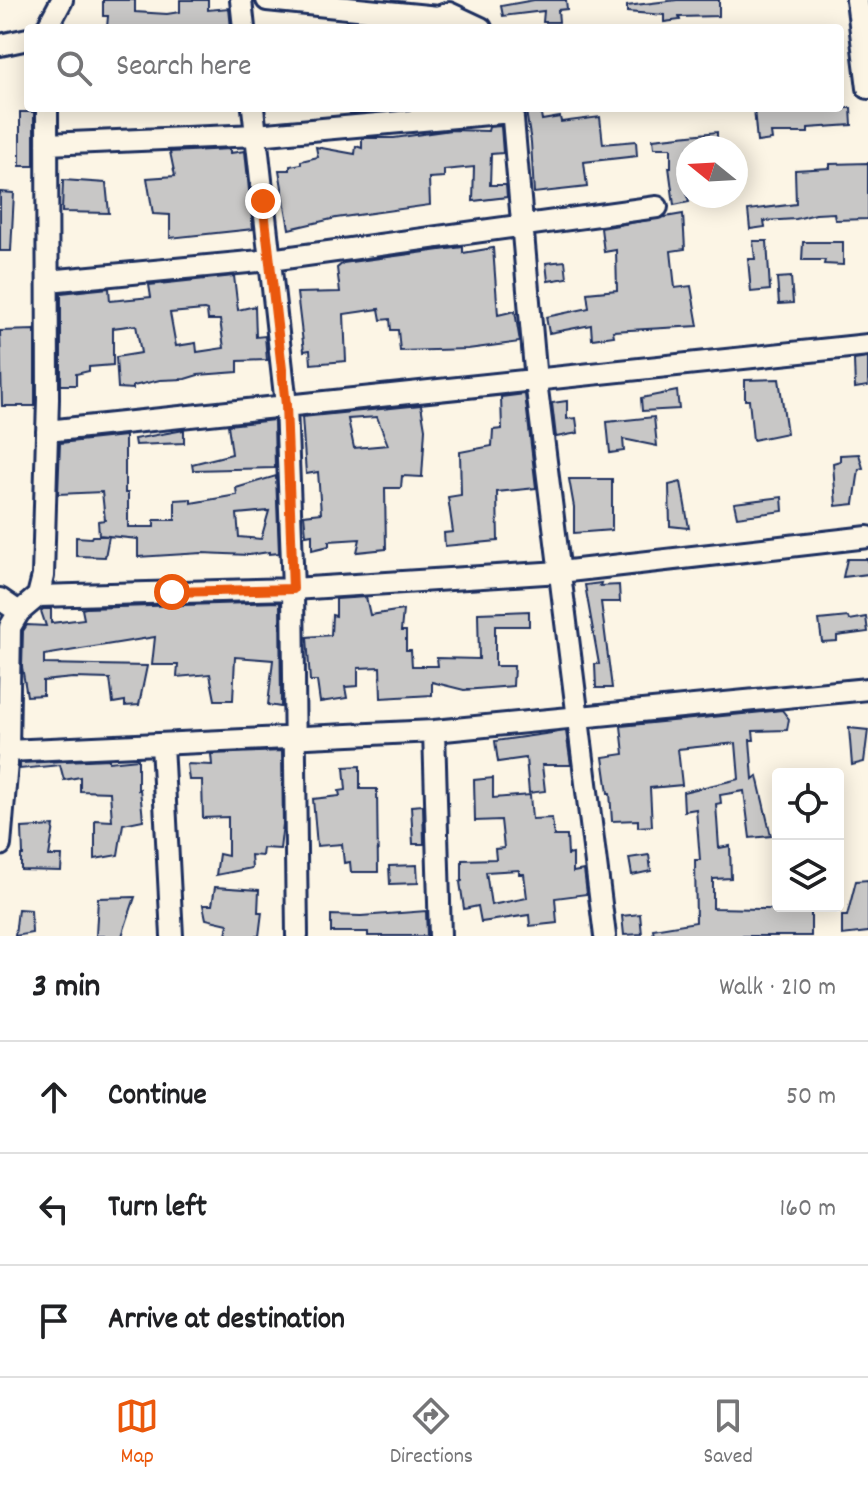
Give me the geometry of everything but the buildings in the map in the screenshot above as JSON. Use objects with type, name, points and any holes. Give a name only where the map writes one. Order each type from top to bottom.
[{"type":"street","points":[[49,24],[62,0]]},
{"type":"street","points":[[241,0],[244,24]]},
{"type":"street","points":[[267,0],[438,17],[449,7],[475,24]]},
{"type":"street","points":[[857,0],[856,44],[868,88]]},
{"type":"street","points":[[0,45],[24,40]]},
{"type":"street","points":[[0,845],[8,751],[10,627],[19,612],[38,596],[43,576],[47,431],[47,112]]},
{"type":"street","points":[[253,112],[286,405],[293,589],[297,936]]},
{"type":"street","points":[[47,144],[256,135],[492,112]]},
{"type":"street","points":[[512,112],[536,381],[605,936]]},
{"type":"street","points":[[48,281],[270,260],[657,207]]},
{"type":"street","points":[[47,431],[868,345]]},
{"type":"street","points":[[38,596],[293,589],[560,572],[868,537]]},
{"type":"street","points":[[0,599],[19,612]]},
{"type":"street","points":[[8,751],[434,731],[868,689]]},
{"type":"street","points":[[434,731],[440,936]]},
{"type":"street","points":[[162,744],[172,936]]},
{"type":"route","points":[[172,592],[293,589],[286,405],[263,201]]}]
